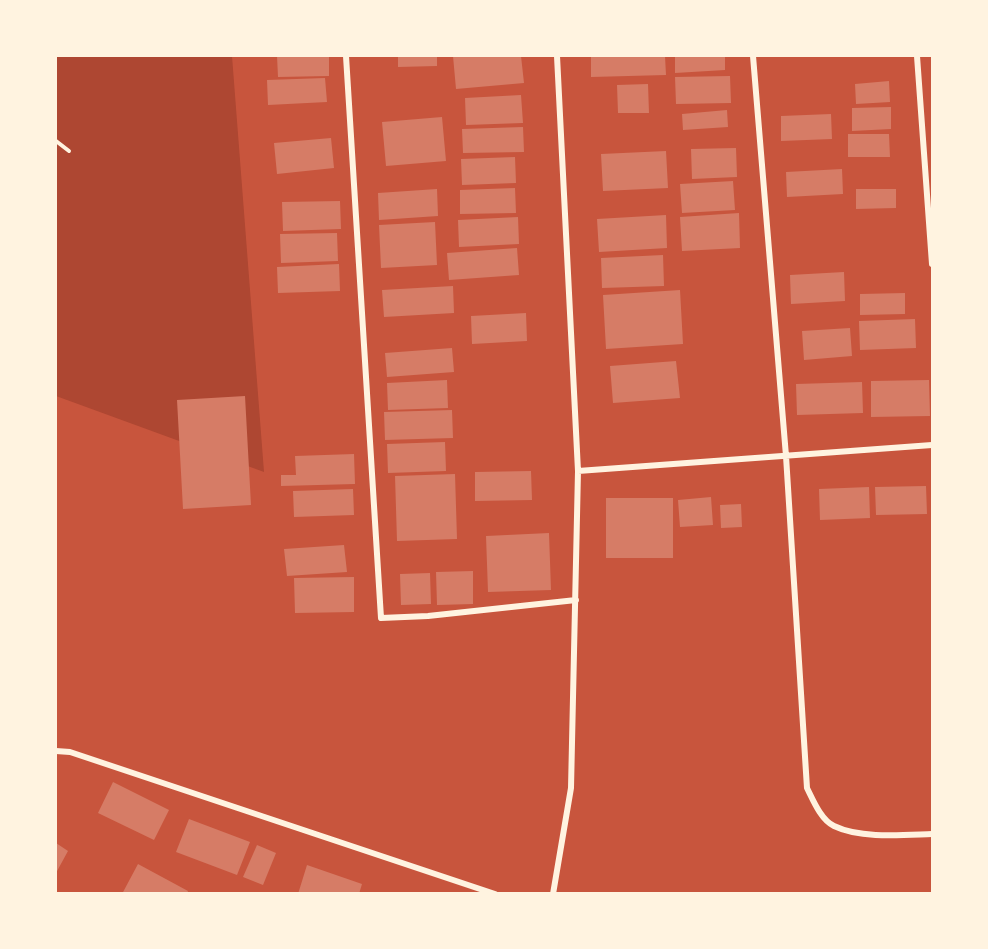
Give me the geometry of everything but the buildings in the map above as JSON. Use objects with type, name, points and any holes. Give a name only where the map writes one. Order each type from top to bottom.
[{"type":"street","points":[[346,56],[381,618],[428,616],[576,600]]},
{"type":"street","points":[[553,894],[571,788],[578,471],[556,56]]},
{"type":"street","points":[[753,56],[786,456],[807,788],[816,806],[832,825],[855,832],[887,835],[933,834]]},
{"type":"street","points":[[917,56],[933,264]]},
{"type":"street","points":[[578,471],[933,445]]},
{"type":"street","points":[[56,751],[70,752],[495,894]]},
{"type":"path","points":[[56,141],[69,151]]},
{"type":"shaded area","points":[[56,56],[232,56],[264,472],[56,396]]}]
